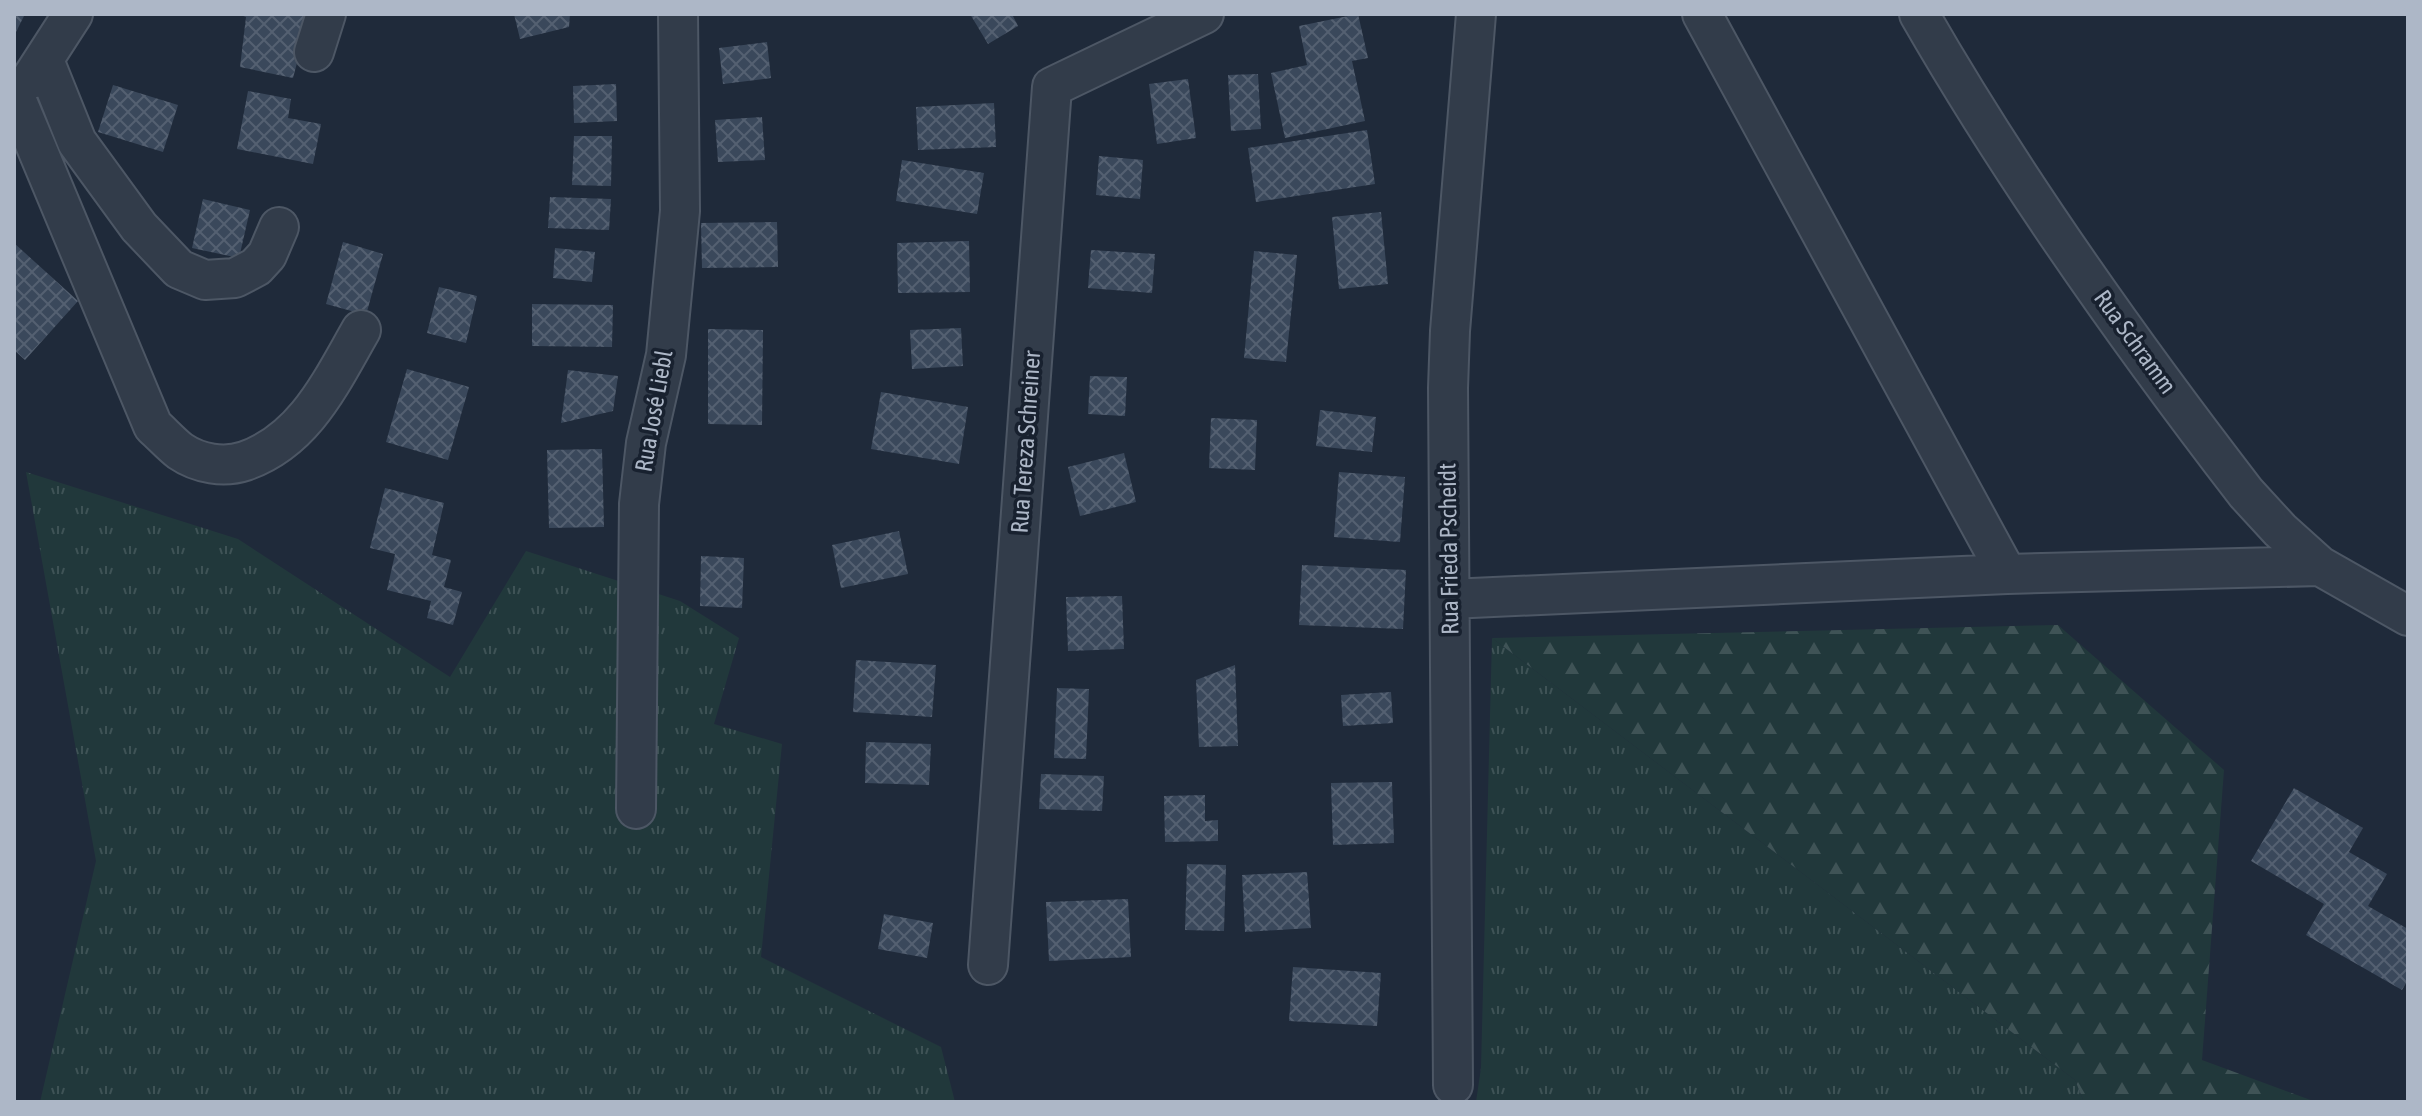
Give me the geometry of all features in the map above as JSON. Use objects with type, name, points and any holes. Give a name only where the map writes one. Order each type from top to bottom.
[{"type":"street","points":[[73,14],[16,103],[153,426],[182,452],[212,465],[236,464],[262,455],[288,438],[318,403],[361,330]]},
{"type":"street","points":[[314,52],[326,14]]},
{"type":"street","name":"Rua José Liebl","points":[[636,809],[639,504],[646,443],[666,355],[680,211],[678,14]]},
{"type":"street","name":"Rua Tereza Schreiner","points":[[988,965],[1052,87],[1204,14]]},
{"type":"street","name":"Rua Frieda Pscheidt","points":[[1453,1085],[1447,447],[1450,331],[1476,14]]},
{"type":"street","points":[[1702,14],[2007,574]]},
{"type":"street","name":"Rua Schramm","points":[[1919,14],[1991,135],[2038,206],[2246,493],[2280,530],[2320,566],[2408,616]]},
{"type":"street","points":[[44,60],[77,142],[139,227],[179,269],[205,280],[235,278],[256,267],[267,255],[279,227]]},
{"type":"street","points":[[1450,599],[2007,574],[2320,566]]},
{"type":"green space","points":[[26,472],[238,539],[450,677],[526,551],[680,601],[739,638],[714,724],[782,744],[761,957],[941,1047],[955,1102],[40,1102],[96,861]]},
{"type":"green space","points":[[2058,625],[2224,770],[2202,1060],[2316,1102],[2084,1102],[2075,1080],[1492,638]]},
{"type":"green space","points":[[1492,638],[2075,1080],[2084,1102],[1476,1102],[1481,1068]]},
{"type":"building","points":[[14,14],[25,14],[14,36]]},
{"type":"building","points":[[238,14],[310,14],[293,78],[240,67],[246,17]]},
{"type":"building","points":[[514,14],[570,14],[569,27],[520,39]]},
{"type":"building","points":[[970,14],[1012,14],[1018,26],[988,44]]},
{"type":"building","points":[[1358,14],[1368,58],[1352,61],[1365,121],[1285,138],[1271,73],[1307,65],[1299,26]]},
{"type":"building","points":[[767,42],[771,78],[723,84],[719,48]]},
{"type":"building","points":[[1258,74],[1261,129],[1231,131],[1228,75]]},
{"type":"building","points":[[1188,79],[1196,138],[1157,144],[1149,84]]},
{"type":"building","points":[[616,84],[617,121],[574,123],[573,86]]},
{"type":"building","points":[[113,85],[178,105],[163,152],[98,132]]},
{"type":"building","points":[[248,91],[291,99],[288,118],[321,124],[313,164],[237,149]]},
{"type":"building","points":[[994,103],[996,147],[918,150],[916,107]]},
{"type":"building","points":[[762,117],[765,160],[718,162],[715,120]]},
{"type":"building","points":[[1367,130],[1375,184],[1256,202],[1248,148]]},
{"type":"building","points":[[574,136],[612,136],[611,186],[572,185]]},
{"type":"building","points":[[1099,156],[1143,160],[1140,199],[1096,195]]},
{"type":"building","points":[[902,160],[984,173],[977,214],[896,201]]},
{"type":"building","points":[[550,197],[611,199],[609,230],[548,228]]},
{"type":"building","points":[[203,199],[250,210],[239,258],[192,248]]},
{"type":"building","points":[[1381,212],[1388,284],[1339,289],[1332,217]]},
{"type":"building","points":[[777,222],[778,267],[702,268],[701,223]]},
{"type":"building","points":[[969,241],[970,292],[898,293],[897,243]]},
{"type":"building","points":[[343,242],[383,254],[366,315],[326,304]]},
{"type":"building","points":[[14,243],[78,301],[25,360],[14,350]]},
{"type":"building","points":[[555,248],[595,252],[592,282],[553,278]]},
{"type":"building","points":[[1091,250],[1155,254],[1152,293],[1088,288]]},
{"type":"building","points":[[1254,251],[1297,255],[1286,362],[1244,358]]},
{"type":"building","points":[[439,287],[477,296],[466,343],[427,333]]},
{"type":"building","points":[[532,304],[613,305],[612,347],[532,346]]},
{"type":"building","points":[[961,328],[963,366],[912,369],[910,330]]},
{"type":"building","points":[[708,329],[763,330],[762,425],[708,424]]},
{"type":"building","points":[[407,369],[469,387],[448,460],[386,442]]},
{"type":"building","points":[[568,370],[618,376],[613,411],[561,423]]},
{"type":"building","points":[[1090,376],[1127,377],[1125,416],[1088,414]]},
{"type":"building","points":[[881,392],[968,407],[959,464],[871,449]]},
{"type":"building","points":[[1320,410],[1376,417],[1372,452],[1316,446]]},
{"type":"building","points":[[1211,418],[1257,420],[1255,470],[1209,468]]},
{"type":"building","points":[[602,449],[604,527],[549,528],[547,450]]},
{"type":"building","points":[[1124,453],[1136,502],[1080,516],[1068,467]]},
{"type":"building","points":[[1339,472],[1405,477],[1400,542],[1334,537]]},
{"type":"building","points":[[385,488],[444,503],[432,555],[451,560],[444,587],[462,592],[453,625],[427,618],[431,601],[387,590],[395,554],[370,548]]},
{"type":"building","points":[[899,531],[908,574],[841,588],[832,545]]},
{"type":"building","points":[[701,556],[744,558],[742,608],[700,606]]},
{"type":"building","points":[[1302,565],[1406,570],[1403,629],[1299,625]]},
{"type":"building","points":[[1122,596],[1124,649],[1068,651],[1066,597]]},
{"type":"building","points":[[856,660],[936,665],[932,717],[853,712]]},
{"type":"building","points":[[1235,665],[1238,746],[1199,747],[1196,680]]},
{"type":"building","points":[[1057,688],[1089,689],[1086,759],[1054,758]]},
{"type":"building","points":[[1391,692],[1393,723],[1343,726],[1341,695]]},
{"type":"building","points":[[866,742],[931,744],[929,785],[865,783]]},
{"type":"building","points":[[1041,774],[1104,776],[1102,811],[1039,809]]},
{"type":"building","points":[[1392,782],[1394,843],[1333,845],[1331,783]]},
{"type":"building","points":[[2294,788],[2363,828],[2349,852],[2387,874],[2368,906],[2408,929],[2408,980],[2402,990],[2306,935],[2324,904],[2251,861]]},
{"type":"building","points":[[1205,795],[1205,821],[1218,820],[1218,841],[1165,842],[1164,796]]},
{"type":"building","points":[[1187,864],[1226,865],[1224,931],[1185,930]]},
{"type":"building","points":[[1307,872],[1311,928],[1245,932],[1242,875]]},
{"type":"building","points":[[1128,899],[1131,957],[1049,961],[1046,902]]},
{"type":"building","points":[[884,914],[933,923],[927,958],[878,949]]},
{"type":"building","points":[[1293,967],[1381,973],[1377,1026],[1289,1021]]}]
